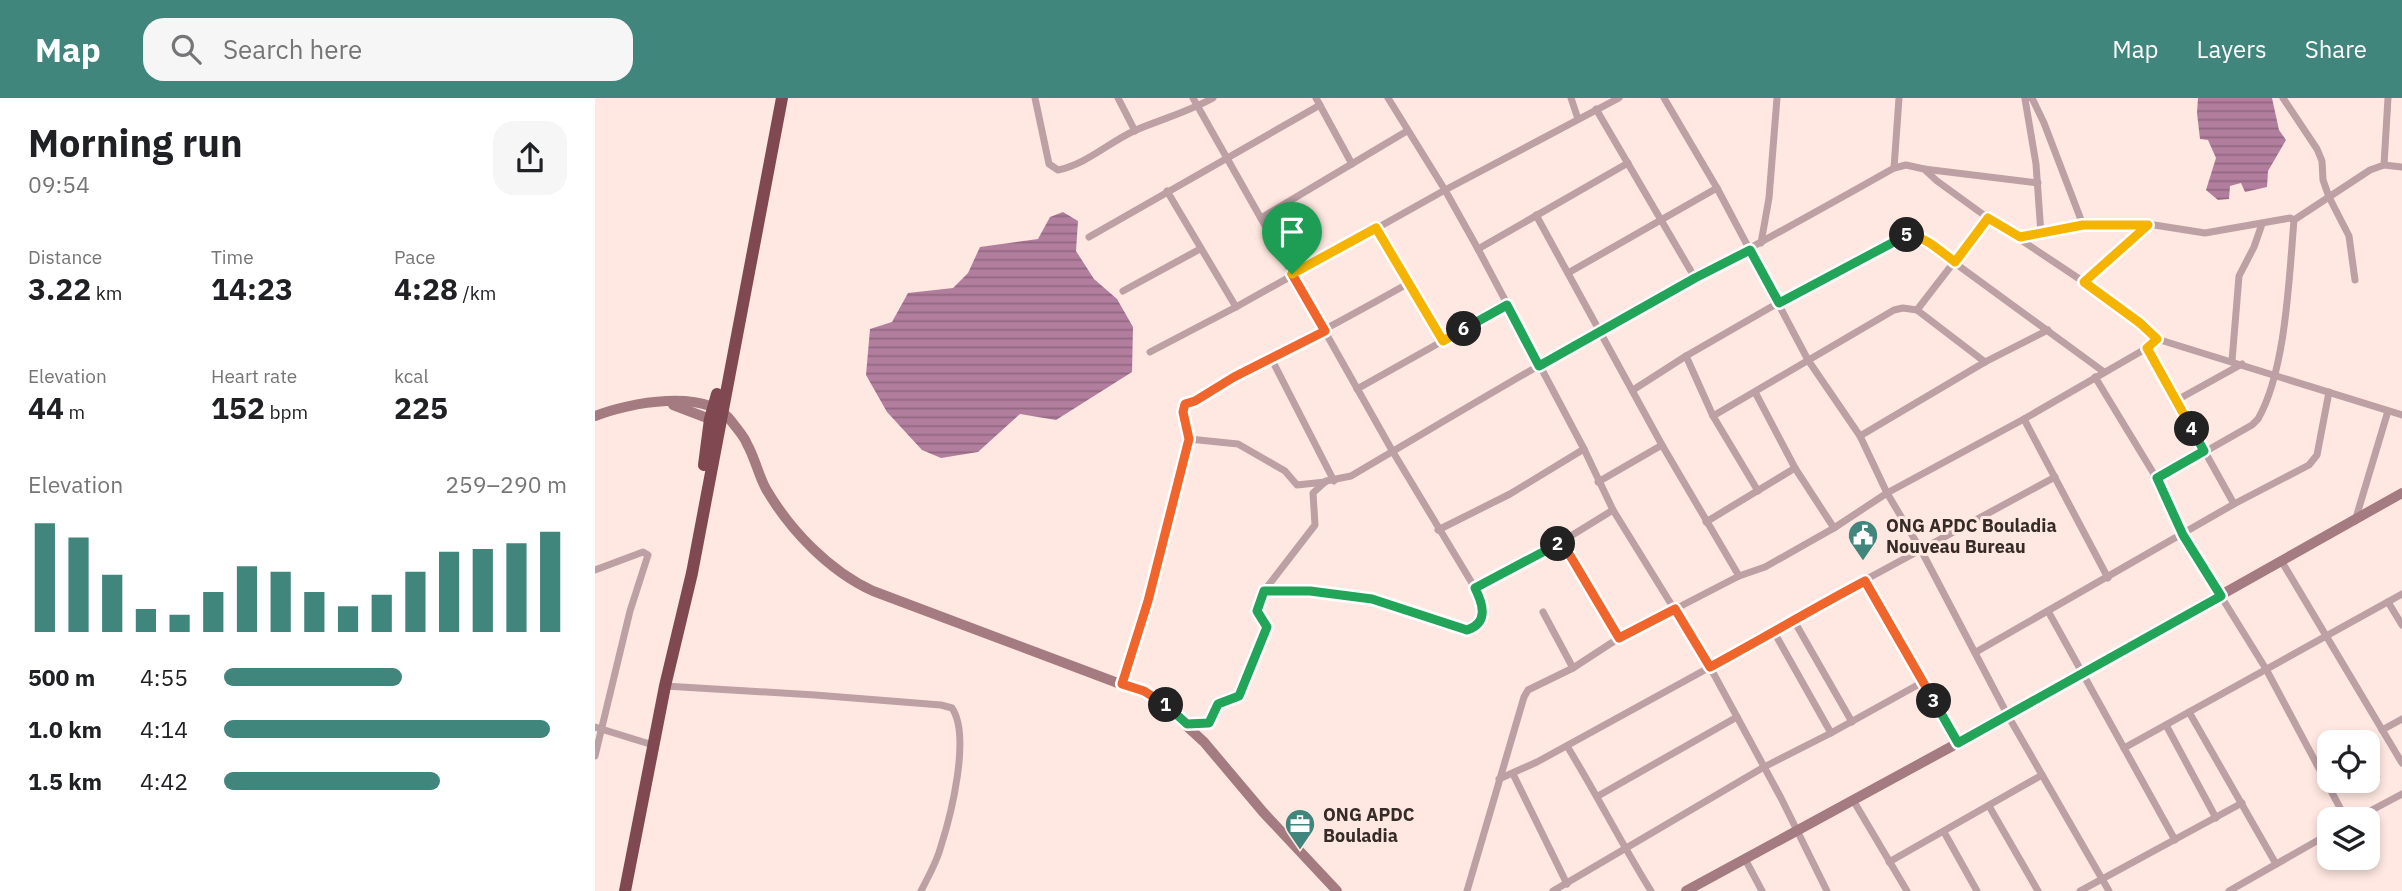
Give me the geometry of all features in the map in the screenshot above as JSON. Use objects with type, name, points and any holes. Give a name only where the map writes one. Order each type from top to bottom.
[{"type":"highway","points":[[716,415],[774,98]]},
{"type":"highway","points":[[625,891],[677,631],[677,615],[701,484],[782,98]]},
{"type":"street","points":[[1035,98],[1049,164],[1058,170],[1073,166],[1135,131],[1213,98]]},
{"type":"street","points":[[1118,98],[1135,131]]},
{"type":"street","points":[[1193,98],[1392,452],[1475,588],[1483,608],[1483,616],[1475,627],[1467,630],[1372,599],[1310,591],[1264,591]]},
{"type":"street","points":[[1388,98],[1478,249],[1584,449],[1613,510],[1710,667],[1827,891]]},
{"type":"street","points":[[1571,98],[1578,119]]},
{"type":"street","points":[[1150,352],[1619,98]]},
{"type":"street","points":[[1664,98],[1717,188],[1808,360],[1860,436],[1887,493],[1921,550],[2007,714],[2109,891]]},
{"type":"street","points":[[1761,243],[1769,198],[1777,98]]},
{"type":"street","points":[[1894,168],[1899,98]]},
{"type":"street","points":[[2041,234],[2038,183],[2025,99],[2030,98],[2044,123],[2083,225]]},
{"type":"street","points":[[2283,98],[2322,161],[2323,180],[2329,197],[2349,236],[2355,280]]},
{"type":"street","points":[[2384,165],[2388,98]]},
{"type":"street","points":[[1089,237],[1318,102],[1352,164]]},
{"type":"street","points":[[1596,109],[1695,278]]},
{"type":"street","points":[[1261,218],[1407,131]]},
{"type":"street","points":[[1478,249],[1628,163]]},
{"type":"street","points":[[1189,439],[1238,444],[1285,471],[1297,485],[1351,476],[1539,366],[1894,168],[1906,165],[2038,183]]},
{"type":"street","points":[[2294,220],[2370,170],[2384,165],[2402,167]]},
{"type":"street","points":[[1924,169],[1988,218],[2084,282],[2140,323],[2157,339],[2402,415]]},
{"type":"street","points":[[1568,273],[1717,188]]},
{"type":"street","points":[[1167,191],[1236,307]]},
{"type":"street","points":[[1536,215],[1662,446],[1739,576]]},
{"type":"street","points":[[1917,310],[1988,218]]},
{"type":"street","points":[[2020,237],[2083,225],[2148,225],[2206,233],[2290,218],[2294,220]]},
{"type":"street","points":[[2157,478],[2252,425],[2258,419],[2275,375],[2289,282],[2294,220]]},
{"type":"street","points":[[2232,361],[2239,276],[2262,224]]},
{"type":"street","points":[[2084,282],[2148,225]]},
{"type":"street","points":[[1376,228],[1443,341]]},
{"type":"street","points":[[1633,390],[1779,303],[1908,234],[1922,239],[1955,262],[2104,372]]},
{"type":"street","points":[[1123,291],[1201,249]]},
{"type":"street","points":[[1122,684],[1148,601],[1189,439],[1183,412],[1185,404],[1325,331],[1409,283]]},
{"type":"street","points":[[1357,389],[1507,305]]},
{"type":"street","points":[[1713,416],[1894,310],[1903,308],[1917,310],[1985,362]]},
{"type":"street","points":[[1860,436],[1985,362],[2048,330]]},
{"type":"street","points":[[1467,891],[1526,693],[1573,668],[1619,638],[1739,576],[1765,567],[1834,528],[1887,493],[2147,348],[2157,339]]},
{"type":"street","points":[[2147,348],[2234,504]]},
{"type":"street","points":[[1686,356],[1713,416],[1758,491]]},
{"type":"street","points":[[1271,358],[1330,481]]},
{"type":"street","points":[[2177,400],[2242,364]]},
{"type":"street","points":[[2095,376],[2157,478],[2183,535],[2266,669],[2340,807]]},
{"type":"street","points":[[1976,652],[2314,461],[2329,392]]},
{"type":"street","points":[[1755,393],[1795,468],[1834,528]]},
{"type":"street","points":[[595,416],[624,405],[663,401],[697,403],[735,427],[747,443],[764,485],[785,516],[809,543],[853,581],[873,591],[1155,696],[1187,724],[1263,812],[1337,891]]},
{"type":"street","points":[[2355,521],[2388,411]]},
{"type":"street","points":[[2024,419],[2108,578]]},
{"type":"street","points":[[1598,482],[1662,446]]},
{"type":"street","points":[[1438,530],[1510,494],[1584,449]]},
{"type":"street","points":[[1706,522],[1795,468]]},
{"type":"street","points":[[1499,779],[1567,746],[1793,619],[2055,477]]},
{"type":"street","points":[[1187,724],[1209,723],[1218,704],[1239,696],[1267,627],[1257,611],[1264,591],[1315,525],[1313,493],[1330,481]]},
{"type":"street","points":[[1686,891],[1958,743],[2402,493]]},
{"type":"street","points":[[1475,588],[1562,542],[1613,510]]},
{"type":"street","points":[[1562,542],[1619,638]]},
{"type":"street","points":[[595,570],[643,552],[648,555],[598,728],[595,756]]},
{"type":"street","points":[[2282,562],[2402,763]]},
{"type":"street","points":[[1865,581],[1958,743]]},
{"type":"street","points":[[2124,748],[2402,594]]},
{"type":"street","points":[[2388,602],[2402,625]]},
{"type":"street","points":[[2048,611],[2175,840]]},
{"type":"street","points":[[1543,612],[1573,668]]},
{"type":"street","points":[[1793,619],[1852,722]]},
{"type":"street","points":[[1773,632],[1831,733]]},
{"type":"street","points":[[1553,891],[1764,767],[1923,682]]},
{"type":"street","points":[[664,686],[829,696],[952,708],[960,739],[954,795],[941,849],[921,891]]},
{"type":"street","points":[[2189,712],[2276,864]]},
{"type":"street","points":[[1598,796],[1737,717]]},
{"type":"street","points":[[2382,730],[2402,719]]},
{"type":"street","points":[[2167,725],[2216,818]]},
{"type":"street","points":[[598,728],[653,745]]},
{"type":"street","points":[[1567,746],[1651,891]]},
{"type":"street","points":[[1513,774],[1567,884]]},
{"type":"street","points":[[1889,862],[2042,775]]},
{"type":"street","points":[[2378,807],[2402,794]]},
{"type":"street","points":[[1853,800],[1907,891]]},
{"type":"street","points":[[2080,891],[2242,803]]},
{"type":"street","points":[[1989,806],[2038,891]]},
{"type":"street","points":[[1944,832],[1977,891]]},
{"type":"street","points":[[2228,891],[2317,841]]},
{"type":"street","points":[[1745,859],[1762,891]]},
{"type":"shaded area","points":[[2198,98],[2272,98],[2279,130],[2286,140],[2268,171],[2267,187],[2245,192],[2241,183],[2230,186],[2229,199],[2218,200],[2206,190],[2216,158],[2208,140],[2200,139]]},
{"type":"shaded area","points":[[1063,212],[1078,221],[1076,251],[1094,279],[1117,299],[1133,327],[1132,372],[1056,420],[1020,414],[978,452],[941,458],[922,450],[887,412],[866,375],[870,329],[892,322],[908,293],[953,288],[968,273],[980,247],[1038,239],[1050,217]]},
{"type":"place","name":"ONG APDC Bouladia Nouveau Bureau","points":[[1863,562]]},
{"type":"place","name":"ONG APDC Bouladia","points":[[1300,851]]},
{"type":"route","points":[[1988,218],[2020,237],[2083,225],[2148,225],[2084,282],[2140,323],[2157,339],[2147,348],[2204,451],[2157,478],[2183,535],[2221,596],[1958,743],[1865,581],[1710,667],[1675,609],[1619,638],[1562,542],[1475,588],[1480,597],[1483,616],[1475,627],[1467,630],[1372,599],[1310,591],[1264,591],[1257,611],[1267,627],[1239,696],[1218,704],[1209,723],[1187,724],[1155,696],[1122,684],[1148,601],[1189,439],[1183,412],[1185,404],[1325,331],[1292,274],[1376,228],[1443,341],[1507,305],[1539,366],[1750,250],[1779,303],[1908,234],[1916,235],[1955,262],[1988,218]]}]
